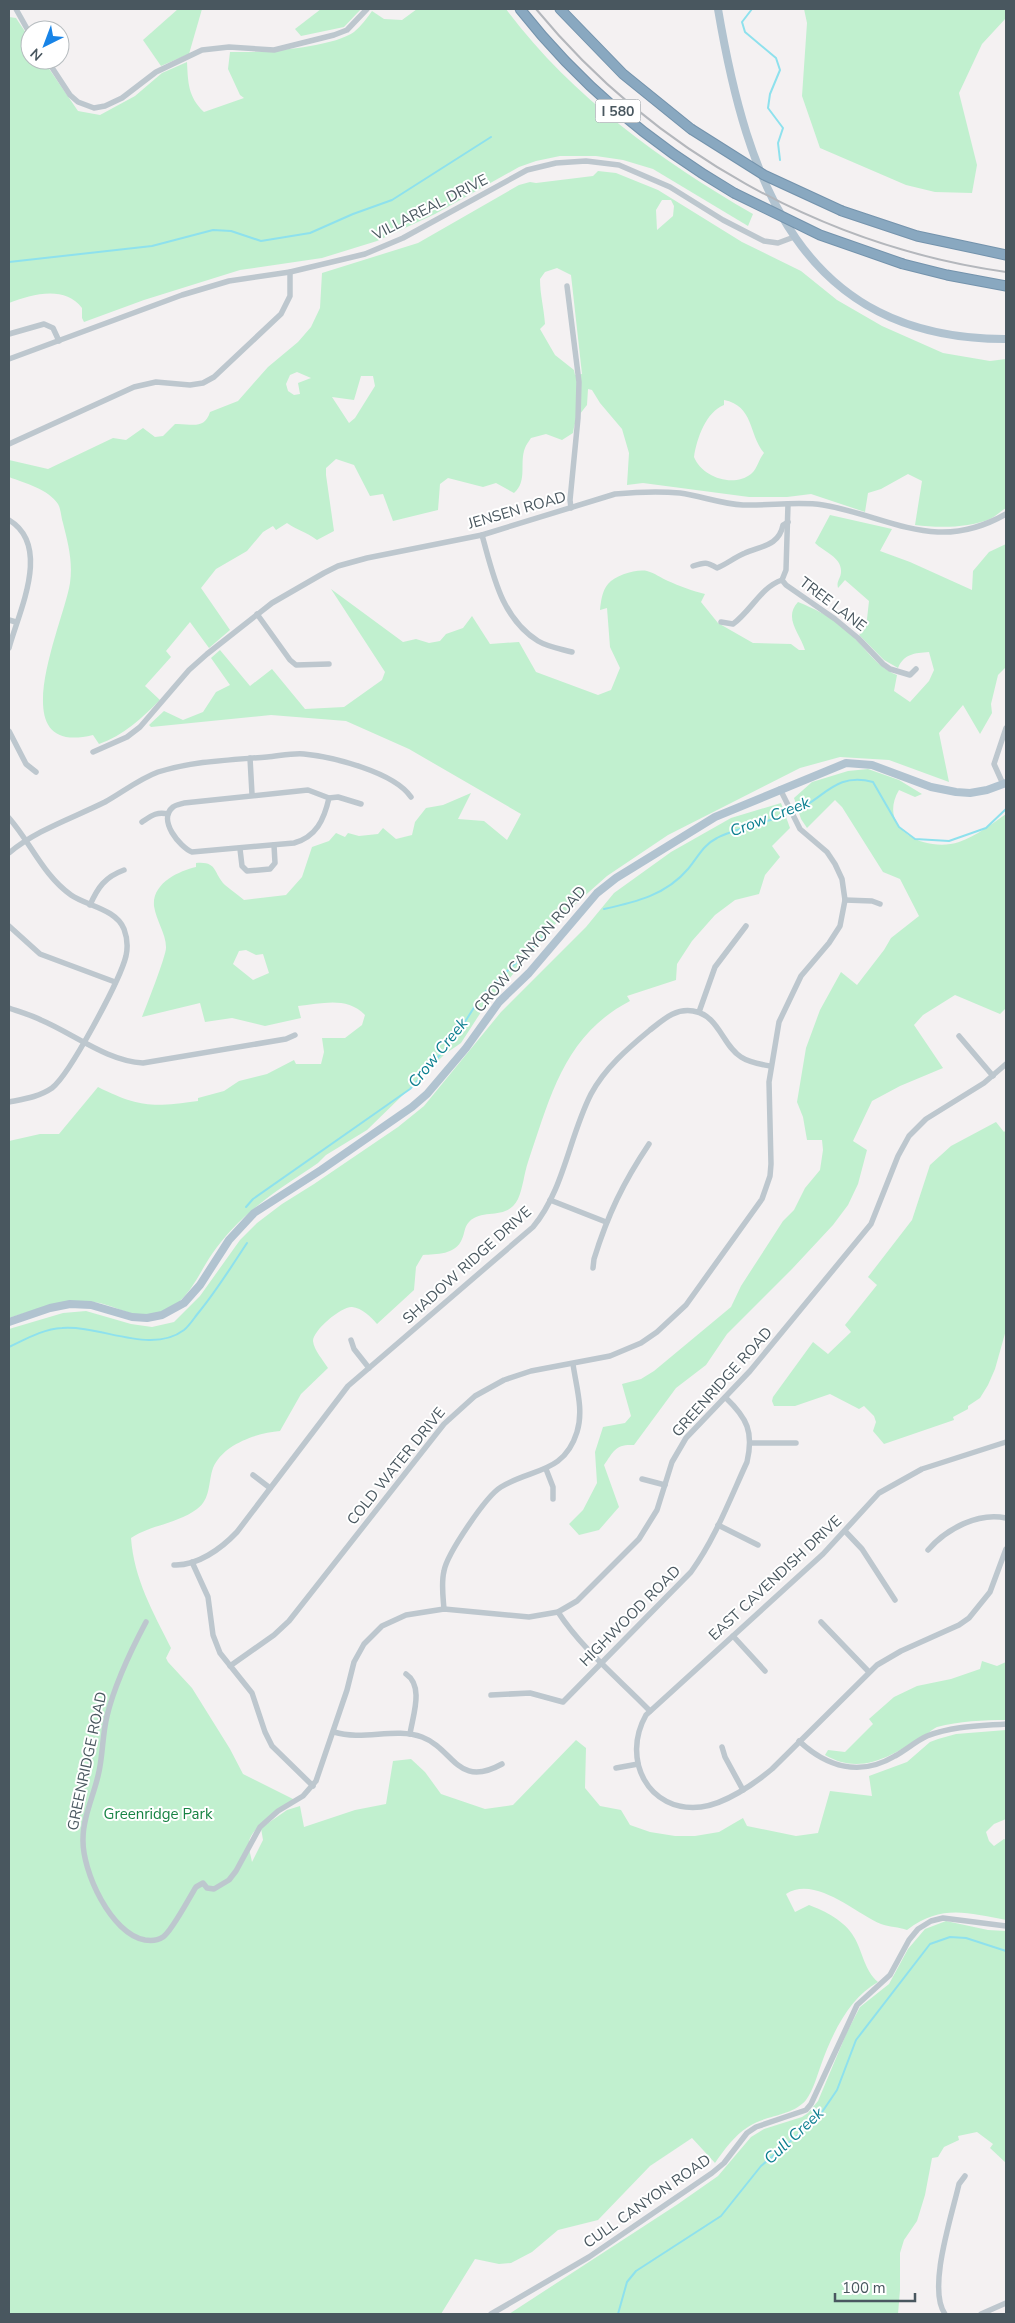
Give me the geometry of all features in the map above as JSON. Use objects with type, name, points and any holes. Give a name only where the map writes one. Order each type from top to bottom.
[{"type":"highway","name":"I 580","points":[[520,9],[566,62],[616,109],[665,148],[734,193],[820,236],[903,264],[947,276],[1006,286]]},
{"type":"highway","name":"I 580","points":[[560,9],[618,70],[691,129],[759,172],[842,211],[928,239],[1006,255]]},
{"type":"main road","points":[[718,9],[729,69],[747,136],[776,206],[806,254],[831,280],[848,293],[880,312],[908,323],[954,336],[1006,339]]},
{"type":"main road","name":"CROW CANYON ROAD","points":[[9,1322],[50,1308],[70,1304],[92,1305],[132,1317],[148,1318],[162,1315],[177,1308],[195,1292],[229,1240],[254,1213],[397,1117],[426,1094],[466,1048],[499,1002],[529,973],[583,908],[606,885],[698,826],[837,765],[851,762],[872,764],[942,790],[970,793],[1005,784]]},
{"type":"street","points":[[16,9],[22,20]]},
{"type":"street","points":[[54,70],[70,95],[78,102],[94,108],[105,106],[122,98],[156,72],[202,50],[229,47],[274,50],[347,30],[367,9]]},
{"type":"street","name":"VILLAREAL DRIVE","points":[[9,359],[182,295],[229,281],[290,272],[365,254],[395,242],[527,170],[556,163],[586,161],[619,165],[670,187],[723,220],[764,241],[778,243],[794,236]]},
{"type":"street","points":[[9,444],[134,387],[156,382],[190,385],[203,383],[214,377],[281,314],[290,296],[290,272]]},
{"type":"street","points":[[567,286],[579,382],[578,418],[570,500],[571,508]]},
{"type":"street","points":[[9,334],[44,324],[53,328],[59,341]]},
{"type":"street","name":"JENSEN ROAD","points":[[93,752],[127,737],[140,727],[189,670],[257,614],[338,566],[400,550],[482,535],[615,494],[679,493],[742,505],[823,505],[910,528],[941,533],[969,530],[987,525],[1006,514]]},
{"type":"street","name":"TREE LANE","points":[[788,504],[786,570],[782,580],[840,624],[890,669],[910,675],[916,669]]},
{"type":"street","points":[[9,520],[21,531],[28,543],[32,564],[9,648]]},
{"type":"street","points":[[693,566],[710,562],[717,568],[745,553],[766,546],[775,541],[782,531],[783,525],[788,522]]},
{"type":"street","points":[[482,535],[498,594],[508,610],[525,631],[539,642],[572,652]]},
{"type":"street","points":[[721,622],[733,624],[747,612],[768,588],[782,580]]},
{"type":"street","points":[[257,614],[290,660],[296,665],[329,664]]},
{"type":"street","points":[[9,620],[16,622]]},
{"type":"street","points":[[1005,784],[994,764],[1006,728]]},
{"type":"street","points":[[9,731],[26,764],[36,772]]},
{"type":"street","points":[[9,853],[25,841],[107,801],[132,784],[156,773],[187,764],[304,754],[331,759],[368,770],[394,781],[406,790],[411,797]]},
{"type":"street","points":[[250,758],[252,794]]},
{"type":"street","name":"COLD WATER DRIVE","points":[[230,1666],[274,1635],[289,1621],[444,1424],[460,1408],[504,1380],[531,1371],[572,1364],[623,1351],[657,1332],[686,1305],[756,1208],[766,1189],[771,1164],[768,1092],[770,1066],[779,1022],[792,993],[810,964],[835,935],[840,926],[846,900],[842,879],[835,864],[827,852],[800,829],[780,789]]},
{"type":"street","points":[[329,798],[326,812],[314,832],[306,840],[274,845],[192,852],[184,848],[168,824],[168,814],[172,808],[184,803],[252,794],[308,790],[329,798],[338,797],[361,804]]},
{"type":"street","points":[[142,822],[160,812],[168,814]]},
{"type":"street","points":[[9,818],[44,870],[70,894],[110,914],[124,928],[127,938],[126,956],[107,1000],[66,1072],[53,1087],[42,1095],[9,1102]]},
{"type":"street","points":[[240,848],[242,866],[247,871],[270,870],[275,863],[274,845]]},
{"type":"street","points":[[90,905],[104,880],[110,875],[124,870]]},
{"type":"street","points":[[846,900],[872,901],[880,904]]},
{"type":"street","points":[[9,926],[40,954],[115,982]]},
{"type":"street","points":[[746,926],[715,967],[699,1012],[715,1024],[734,1051],[742,1058],[770,1066]]},
{"type":"street","points":[[9,1008],[41,1020],[116,1058],[130,1062],[143,1063],[286,1039],[295,1035]]},
{"type":"street","name":"SHADOW RIDGE DRIVE","points":[[174,1565],[192,1562],[226,1544],[342,1393],[541,1218],[550,1200],[591,1094],[608,1069],[626,1048],[668,1016],[682,1010],[699,1012]]},
{"type":"street","points":[[959,1036],[993,1076]]},
{"type":"street","name":"GREENRIDGE ROAD","points":[[146,1622],[123,1667],[107,1717],[98,1776],[83,1838],[86,1862],[106,1909],[127,1932],[140,1939],[154,1942],[164,1937],[196,1887],[203,1883],[207,1888],[214,1889],[229,1880],[260,1827],[278,1811],[303,1796],[313,1786],[320,1774],[334,1732],[354,1662],[371,1635],[393,1620],[420,1612],[444,1608],[529,1617],[558,1612],[577,1601],[640,1539],[657,1510],[672,1462],[686,1438],[750,1371],[871,1224],[903,1146],[914,1130],[932,1114],[976,1089],[1006,1064]]},
{"type":"street","points":[[593,1268],[606,1222],[625,1180],[648,1144]]},
{"type":"street","points":[[550,1200],[606,1222]]},
{"type":"street","points":[[351,1340],[354,1349],[369,1368]]},
{"type":"street","points":[[444,1608],[442,1592],[444,1568],[492,1493],[508,1483],[546,1469],[566,1453],[579,1426],[578,1395],[572,1364]]},
{"type":"street","points":[[726,1398],[744,1418],[751,1443],[796,1443]]},
{"type":"street","name":"EAST CAVENDISH DRIVE","points":[[638,1764],[635,1749],[638,1731],[650,1711],[823,1554],[879,1493],[922,1469],[1006,1442]]},
{"type":"street","name":"HIGHWOOD ROAD","points":[[491,1695],[530,1693],[563,1702],[680,1585],[701,1558],[747,1462],[751,1443]]},
{"type":"street","points":[[546,1469],[552,1487],[553,1499]]},
{"type":"street","points":[[253,1475],[270,1488]]},
{"type":"street","points":[[642,1479],[665,1485]]},
{"type":"street","points":[[928,1550],[940,1537],[957,1528],[992,1516],[1006,1518]]},
{"type":"street","points":[[718,1525],[758,1545]]},
{"type":"street","points":[[845,1532],[862,1549],[895,1600]]},
{"type":"street","points":[[616,1768],[638,1764],[643,1777],[652,1790],[666,1800],[684,1807],[709,1805],[743,1790],[772,1769],[869,1672],[886,1659],[959,1625],[969,1618],[990,1592],[1006,1549]]},
{"type":"street","points":[[192,1562],[208,1597],[216,1645],[252,1694],[265,1732],[272,1746],[313,1786]]},
{"type":"street","points":[[558,1612],[567,1625],[650,1711]]},
{"type":"street","points":[[821,1622],[869,1672]]},
{"type":"street","points":[[733,1636],[765,1671]]},
{"type":"street","points":[[406,1674],[412,1678],[416,1688],[410,1734]]},
{"type":"street","points":[[799,1741],[811,1753],[828,1762],[842,1768],[862,1768],[881,1763],[925,1737],[944,1731],[1006,1724]]},
{"type":"street","points":[[334,1732],[354,1737],[410,1734],[428,1740],[454,1763],[469,1770],[492,1770],[502,1764]]},
{"type":"street","points":[[722,1747],[725,1757],[743,1790]]},
{"type":"street","name":"CULL CANYON ROAD","points":[[491,2314],[589,2257],[712,2173],[724,2163],[747,2133],[756,2127],[806,2110],[819,2090],[857,2005],[890,1975],[909,1940],[921,1927],[943,1918],[1006,1926]]},
{"type":"street","points":[[945,2314],[938,2299],[938,2277],[959,2184],[966,2176]]},
{"type":"street","points":[[981,2314],[1006,2303]]},
{"type":"green space","points":[[178,9],[202,9],[189,54],[161,66],[143,40]]},
{"type":"green space","points":[[321,9],[361,9],[344,27],[301,36],[295,29]]},
{"type":"green space","points":[[417,9],[506,9],[531,41],[559,70],[619,124],[684,171],[753,214],[748,226],[653,169],[623,160],[596,156],[560,156],[519,167],[435,214],[377,241],[322,258],[240,270],[144,300],[84,322],[82,308],[67,296],[57,294],[38,295],[9,303],[9,17],[16,18],[20,24],[20,70],[50,70],[78,111],[100,115],[135,96],[162,73],[187,62],[192,95],[204,112],[244,98],[240,95],[228,69],[230,52],[258,52],[312,46],[329,42],[354,32],[372,11],[384,19],[402,20]]},
{"type":"green space","points":[[804,9],[1006,9],[1006,18],[982,44],[959,93],[977,165],[972,193],[935,192],[906,185],[820,148],[802,96],[807,23]]},
{"type":"green space","points":[[598,171],[616,173],[658,190],[742,242],[801,271],[837,300],[882,326],[943,353],[990,361],[1006,359],[1006,508],[990,519],[963,526],[933,527],[915,525],[922,481],[908,474],[881,489],[868,493],[865,512],[811,494],[787,497],[749,497],[643,483],[627,485],[629,453],[622,429],[600,403],[592,390],[588,389],[587,405],[575,424],[573,433],[562,440],[546,434],[531,438],[523,454],[521,483],[514,493],[496,483],[483,487],[448,478],[440,484],[438,510],[393,521],[383,494],[370,496],[354,465],[336,459],[326,468],[334,531],[317,540],[287,523],[276,530],[273,526],[263,532],[247,551],[216,569],[201,588],[230,630],[209,648],[190,622],[166,651],[171,657],[145,686],[160,700],[132,726],[108,741],[99,744],[93,735],[65,737],[49,727],[43,708],[44,683],[70,583],[70,552],[58,504],[42,490],[9,477],[9,460],[48,469],[113,438],[126,440],[143,428],[155,437],[163,436],[175,424],[200,424],[204,422],[210,412],[238,401],[268,367],[298,342],[311,327],[320,308],[322,273],[418,243],[519,185],[530,182],[536,183],[593,176]],"holes":[[[662,200],[671,200],[674,206],[673,216],[657,230],[656,210]],[[557,268],[571,275],[582,374],[575,375],[574,370],[555,355],[540,329],[545,324],[540,279],[545,272]],[[297,372],[311,378],[298,383],[300,394],[294,395],[288,391],[286,384],[290,375]],[[361,376],[373,376],[375,386],[355,418],[349,423],[332,397],[354,400]],[[724,400],[734,403],[741,408],[746,414],[764,453],[757,467],[744,478],[727,480],[711,475],[698,464],[694,457],[703,426],[718,408],[724,405]]]},
{"type":"green space","points":[[830,515],[892,529],[880,551],[910,562],[972,590],[973,571],[989,552],[1006,544],[1006,667],[998,675],[991,704],[992,713],[980,734],[963,705],[939,733],[949,782],[889,760],[840,757],[800,768],[668,835],[607,876],[563,915],[481,1012],[461,1043],[445,1054],[367,1130],[326,1155],[318,1163],[247,1214],[223,1239],[190,1289],[176,1304],[157,1314],[141,1315],[94,1302],[83,1301],[51,1306],[9,1318],[9,1141],[40,1134],[59,1134],[98,1087],[136,1102],[158,1105],[183,1103],[198,1101],[198,1098],[224,1091],[239,1081],[267,1074],[294,1060],[296,1064],[321,1064],[324,1052],[322,1038],[345,1038],[362,1025],[365,1015],[358,1009],[342,1003],[298,1006],[301,1018],[265,1026],[232,1018],[205,1022],[200,1003],[142,1017],[156,981],[166,947],[154,906],[157,891],[168,879],[196,867],[196,863],[203,863],[212,866],[221,881],[244,900],[286,895],[302,877],[312,847],[329,841],[336,833],[345,837],[348,833],[359,836],[378,834],[383,828],[396,839],[412,835],[415,822],[426,808],[443,805],[471,793],[458,819],[484,821],[507,840],[521,814],[409,749],[346,721],[271,715],[151,727],[149,725],[164,711],[183,720],[203,712],[216,692],[230,685],[211,658],[220,650],[250,686],[272,669],[305,709],[344,707],[382,680],[385,672],[331,589],[403,642],[416,639],[429,643],[440,641],[446,634],[463,628],[472,616],[490,644],[519,642],[536,672],[598,695],[611,690],[620,668],[610,647],[607,608],[600,610],[603,593],[608,584],[626,573],[647,571],[677,585],[705,594],[701,602],[718,623],[753,643],[791,644],[799,650],[805,650],[794,626],[792,614],[798,602],[815,610],[842,626],[881,666],[897,675],[894,691],[910,702],[929,681],[934,670],[929,652],[906,657],[898,668],[884,660],[859,635],[866,628],[869,601],[845,580],[838,588],[841,572],[839,562],[815,543]],"holes":[[[246,950],[256,955],[263,954],[269,973],[253,980],[233,964],[239,951]]]},
{"type":"green space","points":[[868,769],[899,780],[922,794],[915,797],[899,790],[894,804],[894,816],[899,826],[908,835],[919,841],[946,845],[959,842],[978,833],[1006,814],[1006,1008],[1000,1014],[955,995],[923,1015],[914,1025],[943,1068],[900,1086],[872,1101],[853,1141],[867,1150],[858,1184],[848,1205],[833,1225],[792,1269],[727,1334],[706,1365],[676,1388],[634,1445],[619,1447],[613,1452],[604,1465],[619,1507],[599,1530],[579,1535],[569,1524],[583,1510],[597,1483],[595,1452],[603,1427],[625,1423],[631,1416],[622,1384],[641,1379],[654,1371],[731,1307],[741,1286],[783,1221],[794,1210],[805,1188],[820,1170],[823,1150],[822,1140],[807,1140],[803,1117],[797,1102],[806,1048],[820,1010],[841,972],[857,985],[891,938],[919,916],[900,879],[883,872],[842,807],[835,800],[807,828],[801,819],[794,798],[812,782],[848,771]]},
{"type":"green space","name":"Greenridge Park","points":[[781,803],[790,828],[772,846],[780,857],[765,875],[759,894],[735,900],[715,915],[692,941],[677,964],[676,980],[627,996],[630,1001],[608,1015],[589,1032],[575,1050],[562,1070],[553,1092],[528,1162],[520,1195],[513,1206],[501,1212],[481,1215],[469,1222],[459,1244],[450,1251],[423,1255],[416,1267],[414,1290],[377,1324],[363,1311],[352,1307],[335,1314],[318,1331],[313,1341],[328,1368],[301,1394],[280,1431],[251,1437],[224,1452],[213,1468],[207,1495],[202,1505],[181,1518],[131,1538],[133,1553],[145,1595],[171,1648],[166,1658],[168,1662],[192,1688],[230,1749],[243,1774],[295,1800],[268,1819],[255,1831],[249,1842],[252,1862],[263,1840],[261,1828],[287,1810],[300,1806],[304,1827],[355,1810],[386,1804],[393,1761],[411,1759],[425,1772],[441,1794],[485,1809],[513,1805],[576,1740],[586,1748],[585,1788],[600,1806],[621,1810],[630,1825],[650,1832],[675,1836],[695,1836],[719,1832],[743,1818],[747,1826],[796,1836],[818,1833],[830,1791],[872,1796],[869,1776],[907,1762],[930,1742],[956,1734],[1006,1730],[1006,1819],[994,1824],[986,1832],[989,1841],[994,1846],[1004,1839],[1006,1840],[1006,1920],[967,1913],[943,1914],[932,1916],[907,1930],[881,1924],[822,1892],[797,1889],[786,1894],[795,1912],[809,1905],[840,1921],[850,1931],[870,1972],[878,1982],[858,1997],[836,2029],[825,2053],[813,2088],[806,2100],[794,2109],[748,2127],[734,2139],[715,2163],[692,2138],[650,2166],[598,2220],[558,2230],[532,2252],[511,2263],[499,2264],[475,2259],[441,2314],[9,2314],[9,1329],[63,1313],[86,1311],[131,1324],[152,1327],[174,1322],[200,1296],[240,1240],[257,1223],[282,1204],[398,1127],[424,1106],[501,1012],[586,927],[614,893],[671,852],[731,818]]},
{"type":"green space","points":[[996,1122],[1004,1132],[1006,1130],[1006,1330],[995,1369],[980,1398],[968,1406],[968,1409],[953,1417],[954,1420],[884,1444],[873,1431],[876,1422],[874,1416],[864,1406],[859,1409],[830,1394],[795,1406],[774,1406],[773,1397],[813,1342],[828,1354],[851,1332],[845,1325],[877,1285],[868,1277],[912,1220],[930,1165],[951,1146]]},
{"type":"green space","points":[[982,1661],[997,1666],[1006,1662],[1006,1720],[972,1721],[937,1727],[923,1737],[886,1757],[863,1764],[838,1761],[825,1755],[828,1750],[845,1752],[873,1724],[869,1719],[894,1697],[917,1686],[951,1679],[980,1669]]},
{"type":"green space","points":[[946,1921],[988,1930],[1006,1931],[1006,2163],[990,2148],[993,2144],[977,2132],[958,2136],[959,2140],[944,2147],[938,2157],[932,2158],[925,2195],[917,2221],[904,2240],[900,2253],[898,2314],[509,2314],[718,2176],[751,2137],[764,2129],[802,2117],[808,2113],[818,2101],[847,2032],[860,2007],[889,1984],[908,1949],[925,1929]]},
{"type":"waterway","points":[[752,9],[742,22],[745,32],[776,58],[780,70],[770,94],[768,108],[783,128],[778,143],[780,160]]},
{"type":"waterway","points":[[9,262],[152,246],[213,230],[231,231],[261,241],[310,233],[353,214],[392,200],[491,137]]},
{"type":"waterway","name":"Crow Creek","points":[[794,812],[839,783],[860,780],[873,782],[899,827],[915,839],[949,841],[986,828],[1006,809]]},
{"type":"waterway","name":"Crow Creek","points":[[604,909],[639,900],[670,885],[688,869],[704,848],[717,838],[789,813]]},
{"type":"waterway","name":"Crow Creek","points":[[246,1207],[253,1199],[410,1089],[454,1039],[482,995],[543,937]]},
{"type":"waterway","name":"Crow Creek","points":[[9,1347],[41,1332],[62,1328],[77,1328],[141,1340],[171,1337],[184,1330],[190,1324],[218,1287],[247,1243]]},
{"type":"waterway","name":"Cull Creek","points":[[618,2314],[627,2282],[636,2271],[721,2216],[761,2166],[818,2118],[837,2090],[856,2040],[930,1944],[950,1937],[966,1938],[1006,1951]]},
{"type":"railway","points":[[536,9],[583,60],[633,107],[688,148],[747,184],[808,215],[872,240],[938,259],[1006,272]]}]
